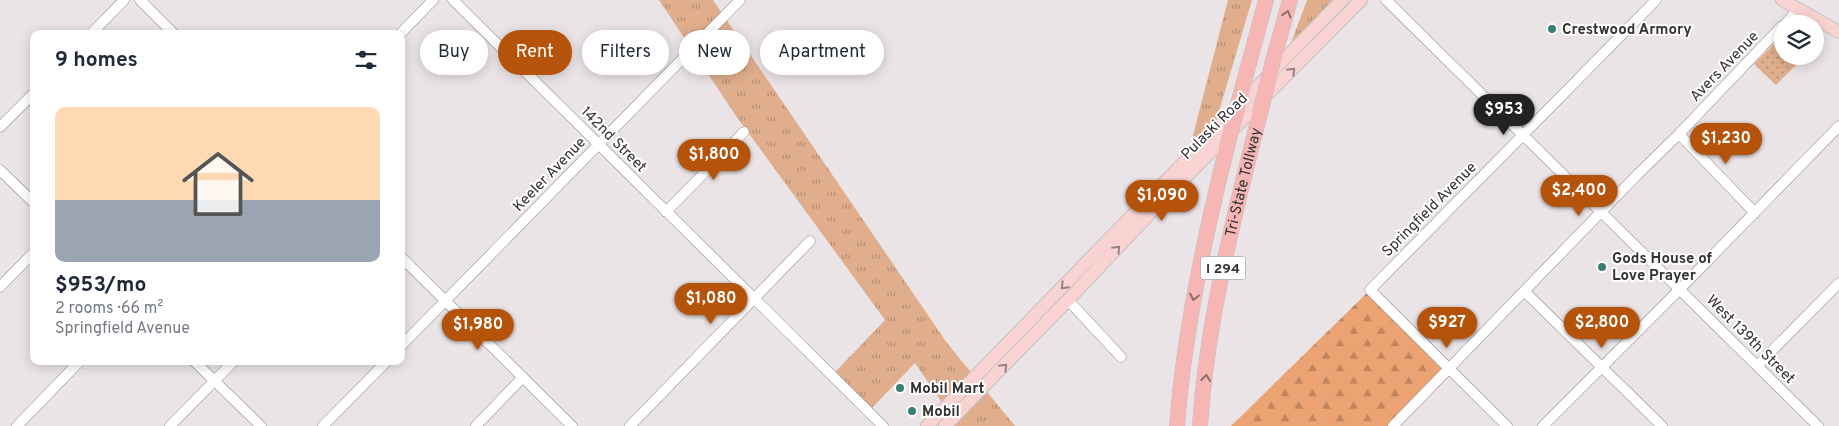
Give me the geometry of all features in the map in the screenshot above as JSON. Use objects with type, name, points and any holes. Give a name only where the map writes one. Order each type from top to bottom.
[{"type":"highway","name":"Tri-State Tollway","points":[[1177,426],[1192,306],[1213,203],[1266,0]]},
{"type":"highway","name":"Tri-State Tollway","points":[[1200,426],[1213,317],[1234,215],[1290,0]]},
{"type":"main road","name":"Pulaski Road","points":[[927,426],[1342,0]]},
{"type":"main road","name":"Pulaski Road","points":[[945,426],[1158,205],[1361,0]]},
{"type":"main road","points":[[1782,0],[1839,32]]},
{"type":"street","points":[[95,30],[124,0]]},
{"type":"street","points":[[140,0],[170,30]]},
{"type":"street","points":[[404,30],[433,0]]},
{"type":"street","name":"142nd Street","points":[[453,0],[883,426]]},
{"type":"street","name":"Keeler Avenue","points":[[405,342],[740,0]]},
{"type":"street","name":"West 139th Street","points":[[1386,0],[1818,426]]},
{"type":"street","name":"Springfield Avenue","points":[[1449,368],[1370,290],[1656,0]]},
{"type":"street","name":"Avers Avenue","points":[[1793,15],[1799,9]]},
{"type":"street","name":"Avers Avenue","points":[[1393,426],[1774,35]]},
{"type":"street","points":[[0,127],[30,97]]},
{"type":"street","points":[[1543,426],[1839,126]]},
{"type":"street","points":[[666,212],[744,132]]},
{"type":"street","points":[[1679,134],[1755,213]]},
{"type":"street","points":[[0,170],[30,199]]},
{"type":"street","points":[[630,426],[810,241]]},
{"type":"street","points":[[0,287],[30,256]]},
{"type":"street","points":[[405,261],[572,426]]},
{"type":"street","points":[[1757,366],[1839,283]]},
{"type":"street","points":[[1524,291],[1662,426]]},
{"type":"street","points":[[1068,300],[1121,357]]},
{"type":"street","points":[[17,426],[76,365]]},
{"type":"street","points":[[198,365],[261,426]]},
{"type":"street","points":[[170,426],[230,365]]},
{"type":"street","points":[[323,426],[382,365]]},
{"type":"street","points":[[1449,368],[1507,426]]},
{"type":"street","points":[[476,426],[523,377]]},
{"type":"green space","points":[[659,0],[713,0],[733,30],[679,30]]},
{"type":"green space","points":[[1228,0],[1252,0],[1217,118],[1191,143]]},
{"type":"green space","points":[[1307,0],[1334,0],[1291,43]]},
{"type":"green space","points":[[1774,44],[1774,65],[1796,65],[1776,85],[1754,64]]},
{"type":"green space","points":[[750,54],[760,69],[760,75],[764,75],[947,343],[1015,426],[953,426],[956,423],[915,363],[871,409],[835,372],[885,320],[736,116],[709,75],[750,75]]},
{"type":"green space","points":[[1370,290],[1449,368],[1393,426],[1231,426]]},
{"type":"place","name":"Crestwood Armory","points":[[1552,29]]},
{"type":"place","name":"Gods House of Love Prayer","points":[[1602,267]]},
{"type":"place","name":"Mobil Mart","points":[[900,388]]},
{"type":"place","name":"Mobil","points":[[912,411]]}]
